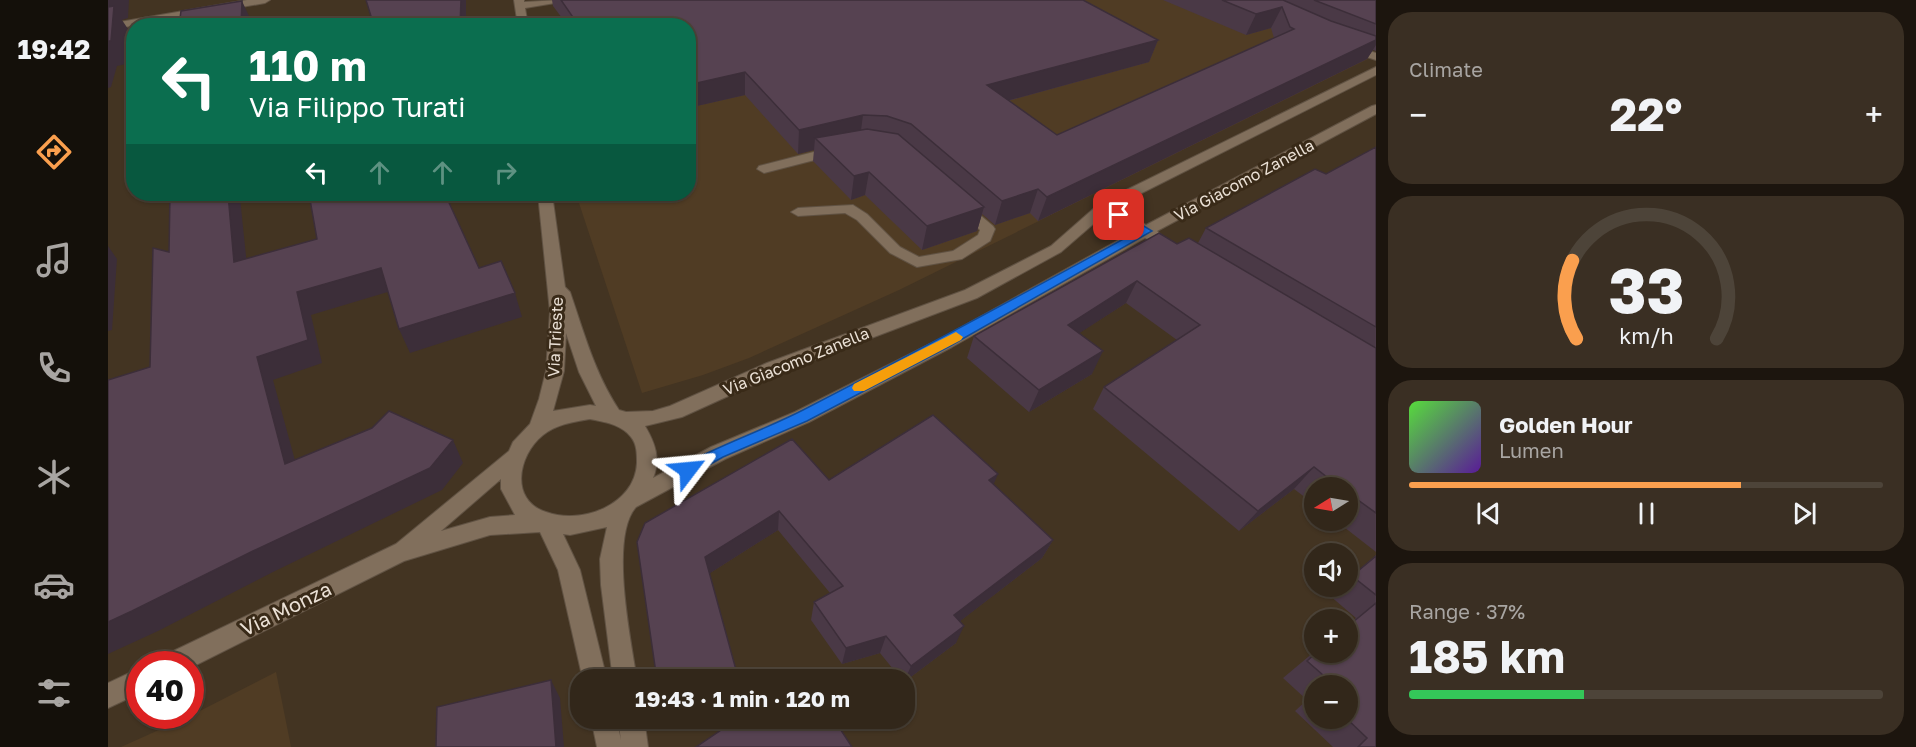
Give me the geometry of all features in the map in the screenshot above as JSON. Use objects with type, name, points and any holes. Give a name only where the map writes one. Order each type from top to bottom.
[{"type":"street","points":[[160,18],[265,0]]},
{"type":"street","points":[[521,18],[519,3],[555,0]]},
{"type":"street","points":[[108,27],[126,24]]},
{"type":"street","points":[[1335,42],[1376,57]]},
{"type":"street","name":"Via Giacomo Zanella","points":[[618,418],[653,418],[675,412],[773,368],[971,294],[1056,249],[1105,206],[1376,70]]},
{"type":"street","name":"Via Giacomo Zanella","points":[[627,504],[718,453],[802,417],[936,348],[1146,231],[1376,109]]},
{"type":"street","points":[[764,169],[850,146]]},
{"type":"street","points":[[798,212],[848,208],[862,217],[895,250],[917,262],[924,262],[957,255],[985,238],[988,230],[953,199]]},
{"type":"street","name":"Via Trieste","points":[[546,201],[558,279],[587,369],[600,398],[618,418]]},
{"type":"street","points":[[1105,206],[1166,244]]},
{"type":"street","name":"Via Trieste","points":[[538,428],[550,399],[555,375],[558,279]]},
{"type":"street","points":[[623,669],[612,585],[611,559],[627,504],[647,474],[649,461],[642,437],[618,418],[598,412],[576,412],[553,419],[538,428],[521,444],[514,457],[510,479],[516,499],[525,510],[546,522],[581,525],[599,520],[627,504]]},
{"type":"street","name":"Via Monza","points":[[399,553],[514,457]]},
{"type":"street","points":[[546,522],[568,570],[592,669]]},
{"type":"street","name":"Via Monza","points":[[199,651],[399,553],[490,526],[546,522]]},
{"type":"street","points":[[108,696],[126,687]]},
{"type":"street","points":[[606,729],[610,747]]},
{"type":"street","points":[[633,729],[635,747]]},
{"type":"shaded area","points":[[852,0],[1221,0],[1368,59],[899,290],[749,358],[703,375],[642,393],[578,201],[696,201],[696,33]]},
{"type":"shaded area","points":[[276,672],[291,747],[121,747],[161,729],[204,729],[204,709]]},
{"type":"building","points":[[366,0],[461,0],[460,18],[372,18]]},
{"type":"building","points":[[561,0],[1083,0],[1158,40],[987,85],[1057,135],[1294,29],[1290,27],[1282,7],[1256,14],[1222,0],[1283,0],[1331,21],[1376,36],[1376,40],[1047,197],[1038,189],[1002,201],[911,124],[887,116],[863,115],[799,130],[745,72],[696,83],[696,18],[573,18]]},
{"type":"building","points":[[1314,0],[1376,0],[1376,24]]},
{"type":"building","points":[[242,1],[241,18],[180,18],[181,11]]},
{"type":"building","points":[[114,6],[111,41],[108,41],[108,7]]},
{"type":"building","points":[[867,129],[898,134],[984,207],[927,226],[869,172],[854,176],[815,138]]},
{"type":"building","points":[[1376,147],[1376,327],[1206,228],[1315,169],[1326,174]]},
{"type":"building","points":[[170,201],[229,201],[234,262],[317,239],[310,201],[448,201],[479,268],[501,261],[515,293],[399,329],[381,268],[297,292],[308,340],[257,357],[285,464],[372,428],[389,411],[453,440],[430,468],[108,622],[108,380],[150,367],[153,248],[169,252]]},
{"type":"building","points":[[1159,233],[1177,244],[1189,238],[1376,348],[1376,513],[1358,500],[1358,477],[1327,477],[1314,467],[1258,511],[1104,387],[1200,325],[1137,281],[1068,325],[1103,351],[1039,390],[974,336]]},
{"type":"building","points":[[933,415],[998,474],[989,480],[1053,540],[954,615],[964,626],[911,666],[886,636],[846,648],[814,602],[843,586],[779,511],[705,557],[736,669],[655,669],[637,542],[645,523],[792,439],[829,480]]},
{"type":"building","points":[[1376,556],[1376,595],[1358,581],[1358,571]]},
{"type":"building","points":[[1376,603],[1376,747],[1358,747],[1367,738],[1358,729],[1358,675],[1323,675],[1309,663],[1358,663],[1358,618]]},
{"type":"building","points":[[551,680],[556,747],[436,747],[437,707]]},
{"type":"building","points":[[723,729],[840,729],[852,747],[696,747]]},
{"type":"slow traffic","points":[[859,388],[956,337]]},
{"type":"route","points":[[688,470],[718,453],[802,417],[946,343],[1146,231],[1119,215]]}]
